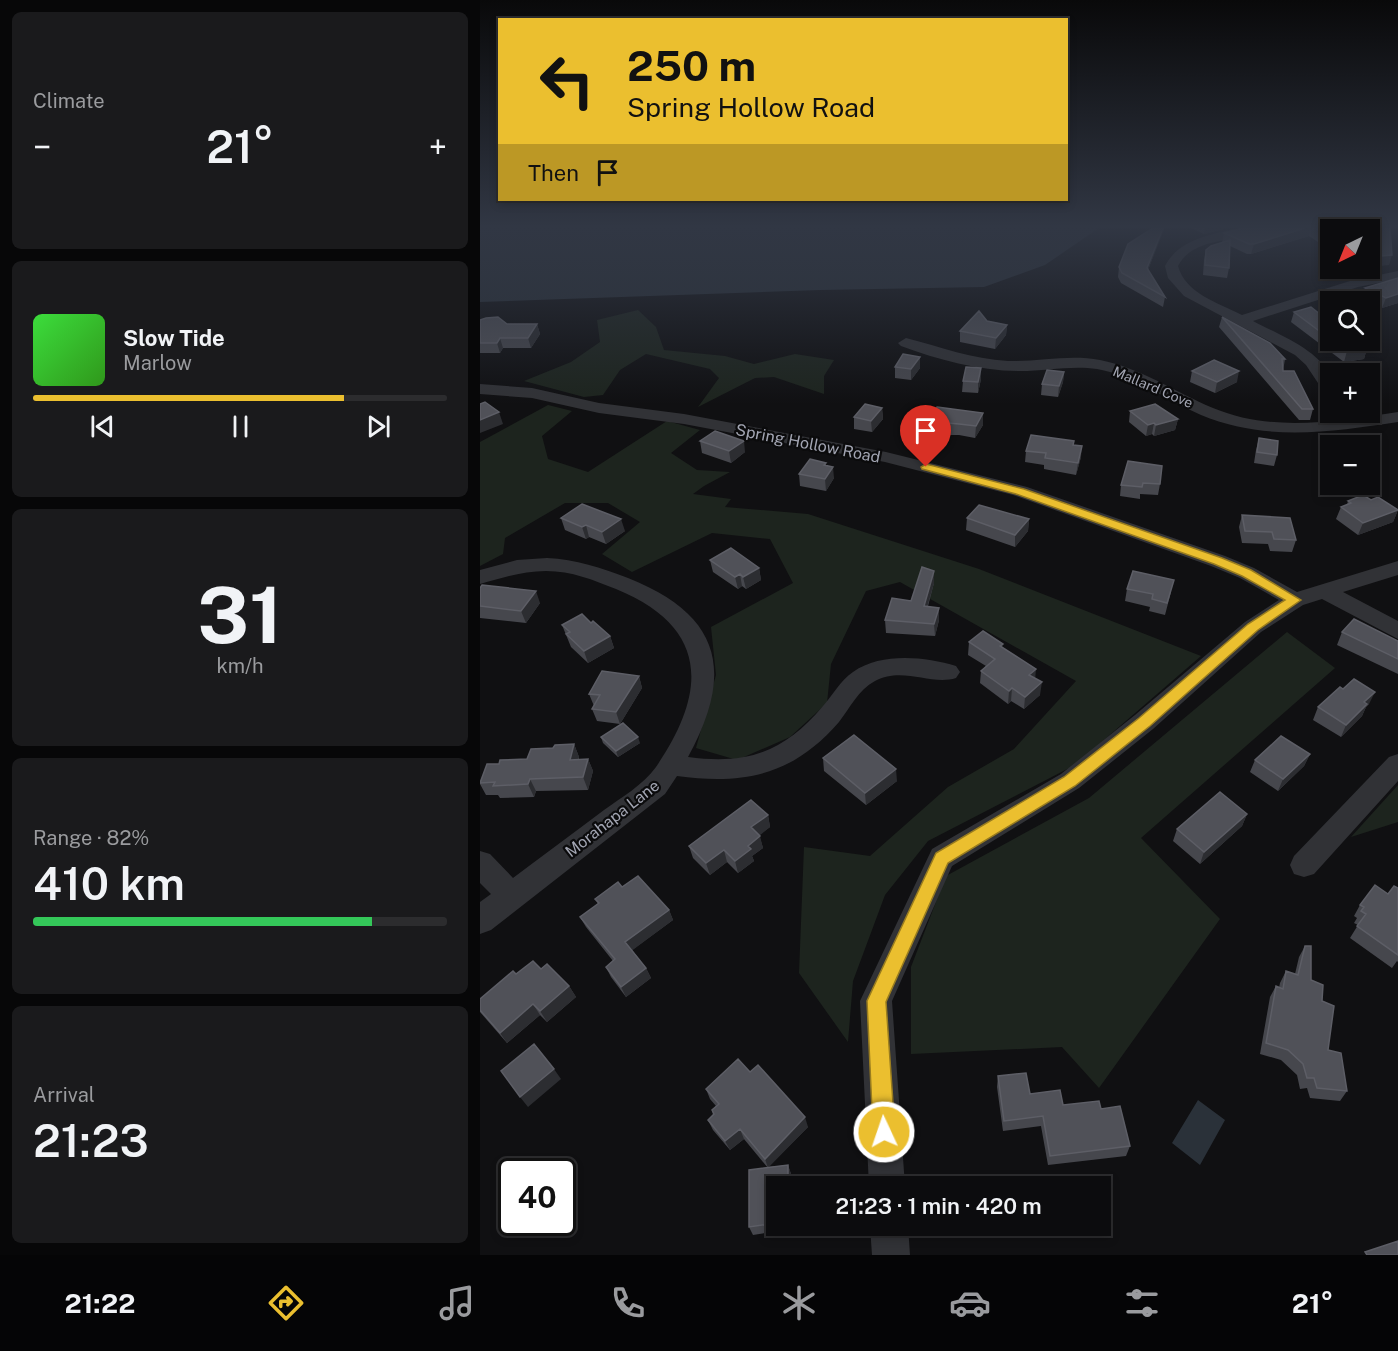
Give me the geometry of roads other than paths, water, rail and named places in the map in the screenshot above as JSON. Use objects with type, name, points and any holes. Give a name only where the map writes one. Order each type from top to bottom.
[{"type":"street","points":[[1181,287],[1300,352],[1312,362],[1320,374]]},
{"type":"street","points":[[1242,320],[1347,287]]},
{"type":"street","name":"Mallard Cove","points":[[906,343],[942,357],[992,365],[1059,363],[1099,365],[1137,378],[1239,423],[1273,429],[1328,428],[1339,423]]},
{"type":"street","name":"Spring Hollow Road","points":[[480,389],[532,393],[599,408],[684,419],[886,457],[1020,491],[1218,561],[1247,573],[1295,600]]},
{"type":"street","name":"Mallard Cove","points":[[1380,417],[1398,417]]},
{"type":"street","name":"Morahapa Lane","points":[[480,577],[523,566],[555,564],[586,569],[660,600],[679,616],[693,638],[703,665],[701,692],[689,731],[672,765],[656,786],[480,920]]},
{"type":"street","points":[[886,1176],[876,1001],[942,858],[1070,781],[1144,722],[1253,627],[1295,600],[1398,568]]},
{"type":"street","points":[[1324,591],[1398,631]]},
{"type":"street","points":[[672,765],[710,772],[733,771],[768,762],[809,740],[852,686],[866,675],[896,666],[948,672]]},
{"type":"street","points":[[1304,865],[1398,764]]},
{"type":"street","points":[[480,863],[511,896]]},
{"type":"street","points":[[890,1236],[891,1255]]}]
